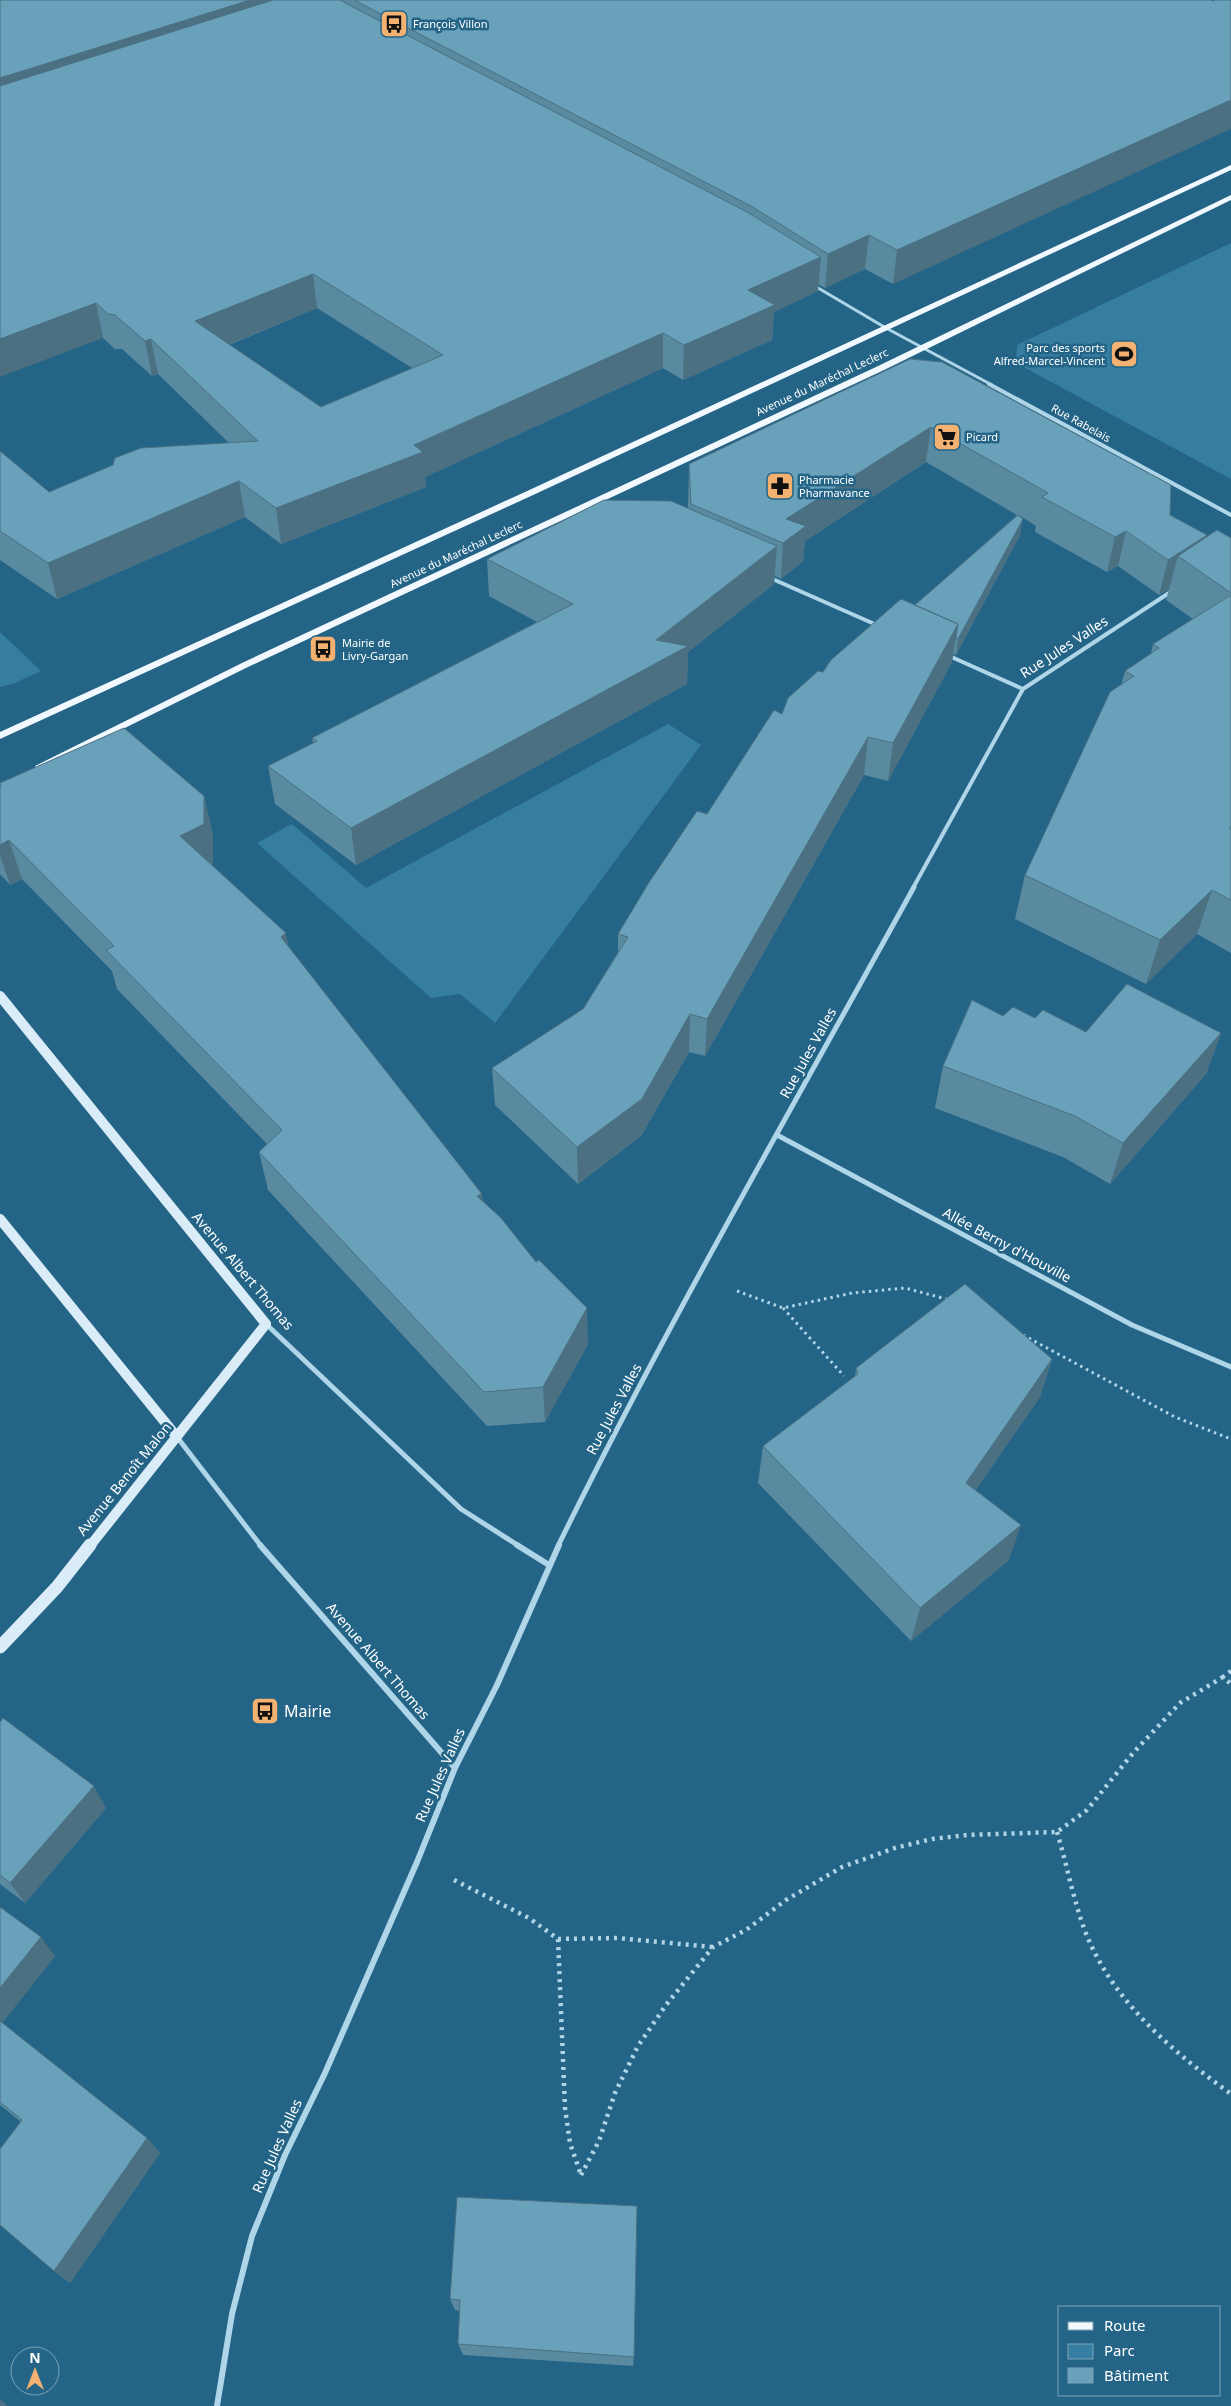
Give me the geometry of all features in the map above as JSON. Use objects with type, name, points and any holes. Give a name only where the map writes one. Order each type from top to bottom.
[{"type":"main road","name":"Avenue du Maréchal Leclerc","points":[[0,736],[1231,167]]},
{"type":"main road","name":"Avenue du Maréchal Leclerc","points":[[35,769],[247,664],[600,504],[1231,197]]},
{"type":"main road","name":"Avenue Albert Thomas","points":[[0,996],[266,1324]]},
{"type":"main road","name":"Avenue Albert Thomas","points":[[0,1219],[177,1437]]},
{"type":"main road","name":"Avenue Benoît Malon","points":[[0,1647],[56,1586],[266,1324]]},
{"type":"street","points":[[812,284],[886,328]]},
{"type":"street","name":"Avenue du Maréchal Leclerc","points":[[886,328],[922,346]]},
{"type":"street","name":"Rue Rabelais","points":[[922,346],[1231,515]]},
{"type":"street","points":[[759,573],[886,629]]},
{"type":"street","name":"Rue Jules Valles","points":[[217,2406],[232,2314],[252,2236],[285,2155],[325,2073],[417,1862],[455,1768],[497,1685],[549,1565],[592,1477],[777,1135],[1023,689],[1178,588]]},
{"type":"street","points":[[941,653],[1023,689]]},
{"type":"street","name":"Allée Berny d'Houville","points":[[777,1135],[1132,1325],[1231,1367]]},
{"type":"street","name":"Avenue Albert Thomas","points":[[266,1324],[461,1509],[549,1565]]},
{"type":"street","name":"Avenue Albert Thomas","points":[[177,1437],[217,1493],[322,1619],[455,1768]]},
{"type":"path","points":[[699,1278],[783,1308],[844,1376]]},
{"type":"path","points":[[783,1308],[852,1293],[905,1288],[954,1301]]},
{"type":"path","points":[[1022,1334],[1175,1417],[1231,1439]]},
{"type":"path","points":[[558,1939],[565,2108],[570,2143],[581,2175],[598,2141],[615,2093],[638,2046],[666,2006],[713,1947],[746,1930],[786,1900],[842,1867],[895,1848],[932,1839],[967,1835],[1057,1832],[1087,1810],[1133,1753],[1180,1704],[1202,1688],[1231,1672]]},
{"type":"path","points":[[1223,1677],[1231,1684]]},
{"type":"path","points":[[1057,1832],[1085,1933],[1102,1969],[1128,2002],[1162,2038],[1205,2076],[1231,2094]]},
{"type":"path","points":[[417,1862],[493,1898],[529,1918],[558,1939],[618,1938],[713,1947]]},
{"type":"green space","name":"Parc des sports Alfred-Marcel-Vincent","points":[[1231,243],[1231,479],[1016,363],[1017,345]]},
{"type":"green space","points":[[0,632],[41,671],[15,683],[0,687]]},
{"type":"green space","points":[[668,724],[701,745],[495,1023],[460,994],[431,998],[257,843],[292,824],[366,888]]},
{"type":"building","points":[[0,0],[250,0],[0,78]]},
{"type":"building","points":[[273,0],[340,0],[747,212],[821,257],[748,290],[775,305],[684,345],[663,333],[414,445],[423,452],[276,508],[239,481],[48,563],[0,531],[0,451],[49,492],[113,465],[115,458],[141,448],[258,441],[151,339],[145,341],[115,315],[108,314],[96,303],[0,339],[0,86]],"holes":[[[313,274],[443,355],[321,407],[195,321]]]},
{"type":"building","points":[[354,0],[1231,0],[1231,100],[897,250],[869,235],[828,254],[751,206]]},
{"type":"building","points":[[910,359],[942,362],[1171,485],[1170,515],[1207,535],[1168,560],[1126,531],[1115,537],[1042,497],[1048,493],[931,427],[786,519],[806,526],[783,543],[691,504],[689,464]]},
{"type":"building","points":[[604,500],[671,501],[777,546],[656,640],[688,646],[351,828],[268,766],[317,741],[312,738],[573,604],[487,559]]},
{"type":"building","points":[[1018,515],[1023,519],[958,639],[956,638],[958,624],[915,605]]},
{"type":"building","points":[[1217,530],[1231,538],[1231,593],[1178,556]]},
{"type":"building","points":[[1231,595],[1231,826],[1229,828],[1231,829],[1231,900],[1212,890],[1160,940],[1025,875],[1110,692],[1134,676],[1125,671],[1159,648],[1153,644]]},
{"type":"building","points":[[901,599],[958,624],[893,743],[868,737],[707,1019],[690,1014],[642,1099],[577,1147],[492,1068],[583,1009],[628,937],[618,934],[648,884],[697,811],[707,814],[774,710],[782,714],[788,698],[818,671],[823,672],[831,660]]},
{"type":"building","points":[[124,728],[204,796],[204,824],[180,836],[286,933],[281,937],[482,1194],[477,1196],[501,1218],[536,1262],[539,1260],[587,1308],[543,1387],[484,1392],[259,1152],[282,1130],[106,950],[114,946],[9,840],[0,845],[0,783]]},
{"type":"building","points":[[1127,984],[1221,1033],[1123,1143],[1075,1116],[943,1066],[972,1000],[1003,1016],[1013,1007],[1035,1018],[1043,1010],[1086,1032]]},
{"type":"building","points":[[965,1284],[1052,1359],[966,1483],[1021,1525],[920,1608],[763,1446],[858,1374],[856,1368]]},
{"type":"building","points":[[3,1718],[94,1786],[10,1883],[0,1875],[0,1722]]},
{"type":"building","points":[[0,1907],[41,1937],[0,1988]]},
{"type":"building","points":[[0,2021],[147,2138],[54,2271],[0,2225],[0,2149],[22,2120],[0,2102]]},
{"type":"building","points":[[457,2197],[637,2206],[634,2357],[458,2344],[460,2300],[450,2299]]},
{"type":"place","name":"François Villon","points":[[394,24]]},
{"type":"place","name":"Parc des sports Alfred-Marcel-Vincent","points":[[1124,354]]},
{"type":"place","name":"Picard","points":[[947,437]]},
{"type":"place","name":"Pharmacie Pharmavance","points":[[780,486]]},
{"type":"place","name":"Mairie de Livry-Gargan","points":[[323,649]]},
{"type":"place","name":"Mairie","points":[[265,1711]]}]
